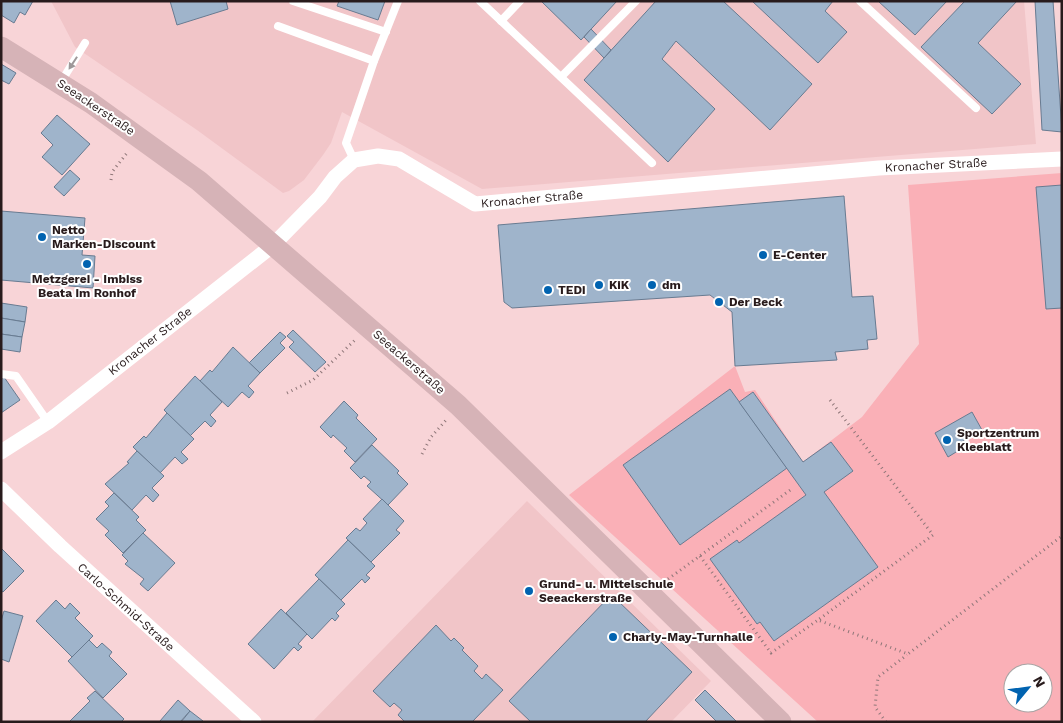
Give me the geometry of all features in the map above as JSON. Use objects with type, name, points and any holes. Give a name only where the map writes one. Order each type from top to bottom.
[{"type":"main road","name":"Seeackerstraße","points":[[1,46],[60,82],[199,180],[272,246],[458,405],[781,722]]},
{"type":"street","name":"Kronacher Straße","points":[[1,452],[48,422],[272,246],[315,203],[335,177],[354,160],[378,156],[399,159],[475,204],[879,168],[1062,159]]},
{"type":"street","name":"Carlo-Schmid-Straße","points":[[1,489],[60,546],[254,722]]},
{"type":"lane","points":[[293,1],[386,32]]},
{"type":"lane","points":[[354,160],[346,143],[374,61],[398,1]]},
{"type":"lane","points":[[480,1],[652,162]]},
{"type":"lane","points":[[501,21],[520,1]]},
{"type":"lane","points":[[561,77],[636,1]]},
{"type":"lane","points":[[860,1],[976,108]]},
{"type":"lane","points":[[278,26],[374,61]]},
{"type":"lane","points":[[60,82],[85,43]]},
{"type":"lane","points":[[1,374],[16,376],[48,422]]},
{"type":"path","points":[[111,180],[112,172],[140,137]]},
{"type":"path","points":[[286,393],[313,380],[368,328]]},
{"type":"path","points":[[700,556],[771,653],[933,535],[830,400]]},
{"type":"path","points":[[422,454],[432,437],[458,405]]},
{"type":"path","points":[[650,592],[793,488]]},
{"type":"path","points":[[886,722],[875,707],[878,677],[1062,536]]},
{"type":"path","points":[[818,620],[908,654]]},
{"type":"shaded area","points":[[51,1],[1024,1],[1036,144],[482,189],[342,112],[331,143],[323,155],[304,180],[283,193],[197,130],[75,47]]},
{"type":"shaded area","name":"Sportzentrum Kleeblatt","points":[[1062,173],[1062,722],[818,722],[569,495],[735,366],[745,392],[755,390],[803,462],[862,417],[919,344],[908,185]]},
{"type":"shaded area","name":"Grund- u. Mittelschule Seeackerstraße","points":[[527,501],[711,681],[671,722],[312,722]]},
{"type":"building","points":[[1,1],[33,1],[25,15],[20,12],[14,23],[1,15]]},
{"type":"building","points":[[170,1],[226,1],[228,9],[177,25]]},
{"type":"building","points":[[339,1],[385,1],[378,20],[337,6]]},
{"type":"building","points":[[541,1],[617,1],[581,40]]},
{"type":"building","points":[[656,1],[723,1],[812,84],[770,130],[676,41],[662,59],[715,109],[668,162],[584,80]]},
{"type":"building","points":[[752,1],[833,1],[825,11],[847,32],[818,63]]},
{"type":"building","points":[[878,1],[947,1],[915,35]]},
{"type":"building","points":[[965,1],[1017,1],[978,43],[1021,84],[992,114],[921,47]]},
{"type":"building","points":[[1035,1],[1053,1],[1062,132],[1042,130]]},
{"type":"building","points":[[591,29],[611,50],[604,58],[584,37]]},
{"type":"building","points":[[1,64],[16,73],[9,84],[1,80]]},
{"type":"building","points":[[57,115],[90,144],[62,175],[42,157],[53,145],[41,133]]},
{"type":"building","points":[[70,170],[80,179],[64,196],[54,187]]},
{"type":"building","points":[[1062,185],[1062,308],[1046,309],[1036,187]]},
{"type":"building","points":[[844,196],[852,297],[873,296],[877,339],[867,340],[868,349],[835,352],[837,360],[735,366],[732,312],[710,295],[512,308],[504,302],[498,225]]},
{"type":"building","name":"Netto Marken-Discount","points":[[1,211],[85,218],[82,255],[95,256],[93,288],[1,280]]},
{"type":"building","points":[[1,303],[27,307],[25,322],[1,318]]},
{"type":"building","points":[[1,318],[25,322],[22,337],[1,334]]},
{"type":"building","points":[[293,330],[326,362],[315,372],[289,347],[294,342],[287,336]]},
{"type":"building","points":[[280,332],[286,337],[280,343],[285,348],[260,373],[249,363]]},
{"type":"building","points":[[1,334],[22,337],[20,352],[1,349]]},
{"type":"building","points":[[233,347],[260,373],[248,386],[254,392],[249,398],[242,392],[228,407],[200,381],[210,370],[212,372]]},
{"type":"building","points":[[195,376],[222,402],[210,415],[216,421],[211,427],[205,421],[190,436],[164,410]]},
{"type":"building","points":[[4,377],[20,400],[1,413],[1,379]]},
{"type":"building","points":[[730,389],[787,468],[680,545],[623,465]]},
{"type":"building","points":[[753,392],[803,462],[831,442],[853,471],[824,492],[878,567],[774,641],[760,622],[757,624],[710,559],[737,540],[739,543],[806,495],[739,402]]},
{"type":"building","points":[[344,401],[358,415],[356,418],[377,439],[355,462],[344,451],[347,448],[333,435],[331,438],[320,427]]},
{"type":"building","points":[[972,412],[982,430],[958,444],[961,449],[948,457],[935,433]]},
{"type":"building","points":[[167,413],[194,439],[181,452],[188,459],[182,464],[175,457],[160,473],[133,447],[144,436],[146,438]]},
{"type":"building","points":[[372,445],[399,471],[397,473],[408,484],[388,505],[367,486],[371,482],[364,476],[361,479],[350,468]]},
{"type":"building","points":[[137,451],[164,476],[152,488],[159,495],[153,502],[146,495],[132,510],[105,484],[129,463],[127,462]]},
{"type":"building","points":[[114,493],[139,517],[136,520],[146,530],[123,553],[105,535],[109,531],[96,519],[109,506],[105,502]]},
{"type":"building","points":[[382,499],[404,521],[396,530],[400,533],[371,562],[346,538],[356,528],[360,531],[367,523],[363,519]]},
{"type":"building","points":[[143,533],[175,563],[148,591],[140,584],[144,579],[125,564],[128,561],[122,555]]},
{"type":"building","points":[[348,540],[375,566],[366,575],[370,578],[365,583],[362,579],[341,600],[315,575]]},
{"type":"building","points":[[1,548],[24,571],[3,592],[1,591]]},
{"type":"building","points":[[319,579],[345,604],[336,613],[339,616],[335,621],[332,618],[312,639],[286,613]]},
{"type":"building","name":"Charly-May-Turnhalle","points":[[609,597],[615,602],[617,600],[692,672],[645,722],[531,722],[509,701]]},
{"type":"building","points":[[56,600],[65,609],[70,603],[80,613],[75,618],[93,636],[72,657],[36,621]]},
{"type":"building","points":[[281,609],[307,634],[298,644],[302,647],[298,651],[294,647],[274,669],[248,644]]},
{"type":"building","points":[[4,611],[23,616],[9,662],[1,659],[1,621]]},
{"type":"building","points":[[436,625],[451,641],[454,638],[464,648],[462,650],[478,666],[474,671],[482,679],[486,674],[503,690],[472,722],[405,722],[398,715],[402,710],[394,703],[390,707],[373,691]]},
{"type":"building","points":[[89,640],[97,648],[102,643],[112,652],[109,656],[127,674],[103,698],[68,661]]},
{"type":"building","points":[[705,690],[737,722],[717,722],[695,700]]},
{"type":"building","points":[[95,691],[124,719],[121,722],[69,722],[90,701],[87,698]]},
{"type":"building","points":[[178,700],[190,711],[180,722],[161,722],[160,721]]},
{"type":"building","points":[[190,711],[203,721],[181,722]]},
{"type":"place","name":"Netto Marken-Discount","points":[[42,237]]},
{"type":"place","name":"E-Center","points":[[763,255]]},
{"type":"place","name":"Metzgerei - Imbiss Beata im Ronhof","points":[[87,264]]},
{"type":"place","name":"KiK","points":[[599,285]]},
{"type":"place","name":"dm","points":[[652,285]]},
{"type":"place","name":"TEDi","points":[[548,290]]},
{"type":"place","name":"Der Beck","points":[[719,302]]},
{"type":"place","name":"Sportzentrum Kleeblatt","points":[[947,440]]},
{"type":"place","name":"Grund- u. Mittelschule Seeackerstraße","points":[[529,591]]},
{"type":"place","name":"Charly-May-Turnhalle","points":[[613,637]]}]
